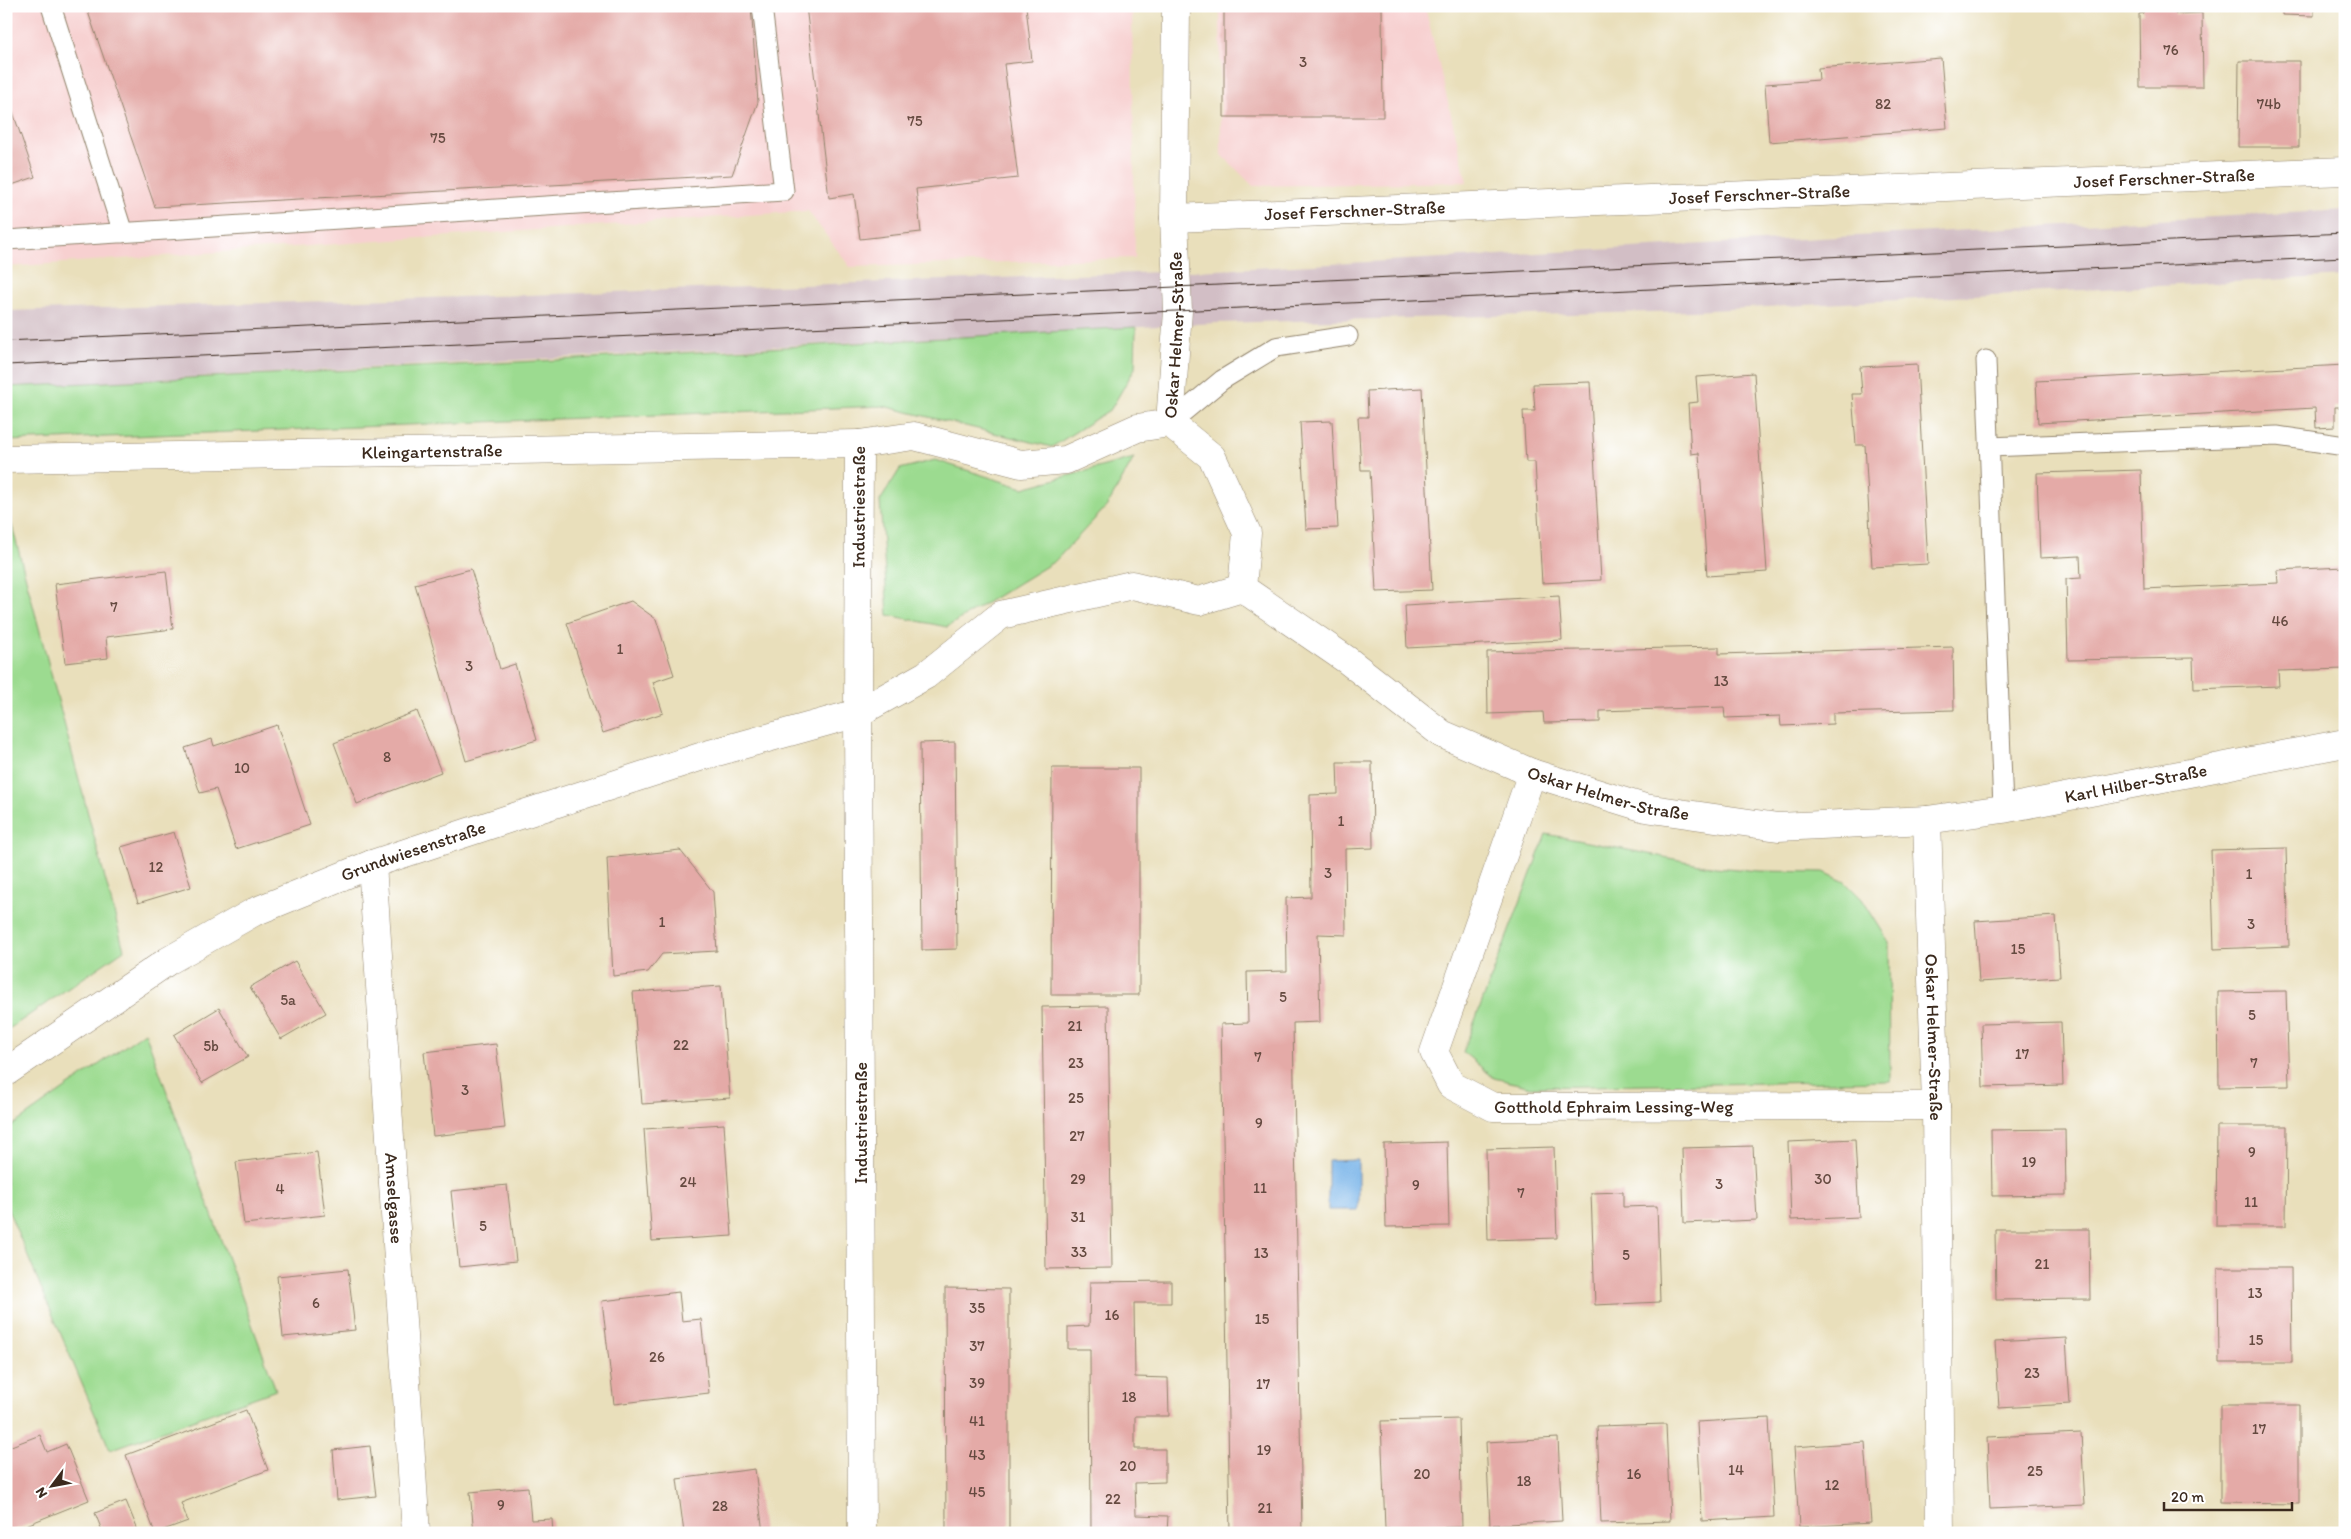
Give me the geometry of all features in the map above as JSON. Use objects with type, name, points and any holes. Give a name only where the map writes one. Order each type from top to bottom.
[{"type":"street","name":"Oskar Helmer-Straße","points":[[1176,6],[1174,218],[1178,311],[1170,423],[1212,457],[1246,533],[1242,588],[1347,660],[1442,734],[1532,774],[1645,808],[1778,827],[1927,820],[1936,1106],[1940,1533]]},
{"type":"street","name":"Josef Ferschner-Straße","points":[[1174,218],[2345,171]]},
{"type":"street","name":"Industriestraße","points":[[862,1533],[858,713],[859,444],[914,436],[1021,464],[1066,460],[1137,428],[1170,423]]},
{"type":"street","name":"Kleingartenstraße","points":[[6,459],[859,444]]},
{"type":"street","points":[[858,713],[926,675],[1001,615],[1132,585],[1199,601],[1242,588]]},
{"type":"street","name":"Grundwiesenstraße","points":[[6,1072],[168,961],[246,916],[372,864],[706,755],[858,713]]},
{"type":"street","name":"Karl Hilber-Straße","points":[[1927,820],[2003,809],[2345,743]]},
{"type":"street","name":"Gotthold Ephraim Lessing-Weg","points":[[1532,774],[1434,1052],[1451,1084],[1493,1107],[1936,1106]]},
{"type":"street","name":"Amselgasse","points":[[372,864],[416,1533]]},
{"type":"lane","points":[[51,6],[123,233]]},
{"type":"lane","points":[[6,240],[784,191],[762,6]]},
{"type":"lane","points":[[1170,423],[1222,380],[1276,347],[1348,336]]},
{"type":"lane","points":[[1986,360],[2003,809]]},
{"type":"lane","points":[[1989,447],[2277,436],[2345,446]]},
{"type":"shaded area","points":[[6,6],[1132,6],[1135,258],[850,267],[808,211],[6,267]]},
{"type":"shaded area","points":[[1220,6],[1425,6],[1467,182],[1253,186],[1221,154]]},
{"type":"shaded area","points":[[2345,210],[2345,276],[1692,311],[1217,323],[6,387],[6,311],[557,294],[1217,270]]},
{"type":"green space","points":[[1136,327],[1135,368],[1111,409],[1052,447],[883,406],[6,441],[6,387],[559,360]]},
{"type":"green space","points":[[1134,458],[1107,506],[1055,561],[947,627],[888,615],[880,501],[900,469],[935,460],[1023,488]]},
{"type":"green space","points":[[6,503],[124,950],[6,1031]]},
{"type":"green space","points":[[1546,834],[1715,867],[1759,871],[1824,872],[1845,882],[1862,899],[1889,942],[1890,1081],[1531,1087],[1494,1078],[1463,1052]]},
{"type":"green space","points":[[145,1032],[276,1390],[110,1450],[6,1205],[6,1130]]},
{"type":"water","points":[[1358,1160],[1358,1210],[1328,1210],[1328,1161]]},
{"type":"building","points":[[86,6],[751,6],[758,102],[732,175],[155,207]]},
{"type":"building","points":[[806,6],[1026,6],[1032,61],[1004,64],[1018,178],[916,189],[921,232],[860,239],[854,194],[829,198]]},
{"type":"building","points":[[1224,6],[1382,6],[1383,117],[1224,117]]},
{"type":"building","points":[[2143,6],[2175,6],[2175,14],[2202,13],[2203,87],[2140,87],[2139,14],[2143,13]]},
{"type":"building","points":[[2282,6],[2314,6],[2314,16],[2282,15]]},
{"type":"building","points":[[1941,58],[1947,128],[1769,142],[1765,84],[1819,80],[1818,68]]},
{"type":"building","points":[[2239,61],[2299,61],[2299,147],[2238,147]]},
{"type":"building","points":[[6,92],[35,177],[6,187]]},
{"type":"building","points":[[1917,364],[1928,564],[1872,567],[1865,445],[1856,445],[1852,394],[1862,394],[1860,367]]},
{"type":"building","points":[[2345,365],[2345,407],[2335,407],[2335,427],[2316,428],[2315,408],[2038,423],[2036,381]]},
{"type":"building","points":[[1754,373],[1767,572],[1707,576],[1699,453],[1691,454],[1688,403],[1698,402],[1696,377]]},
{"type":"building","points":[[1590,382],[1601,580],[1542,583],[1535,462],[1526,462],[1523,411],[1535,411],[1533,384]]},
{"type":"building","points":[[1422,388],[1432,590],[1376,592],[1370,470],[1361,470],[1358,417],[1368,417],[1367,391]]},
{"type":"building","points":[[1332,421],[1338,528],[1306,529],[1300,422]]},
{"type":"building","points":[[2141,470],[2144,589],[2278,583],[2277,570],[2345,567],[2345,669],[2278,671],[2279,686],[2194,689],[2193,658],[2068,660],[2066,579],[2081,578],[2080,556],[2040,558],[2037,473]]},
{"type":"building","points":[[471,569],[500,669],[515,664],[537,740],[466,761],[415,584]]},
{"type":"building","points":[[166,571],[173,629],[106,637],[108,658],[65,663],[55,584]]},
{"type":"building","points":[[1559,596],[1562,640],[1407,648],[1405,605]]},
{"type":"building","points":[[631,601],[656,619],[674,675],[653,682],[663,713],[603,733],[567,623]]},
{"type":"building","points":[[1719,647],[1719,654],[1953,647],[1954,710],[1833,713],[1833,724],[1781,726],[1780,716],[1725,718],[1724,707],[1600,711],[1600,722],[1544,723],[1543,712],[1488,714],[1487,652]]},
{"type":"building","points":[[417,711],[441,772],[357,804],[334,743]]},
{"type":"building","points":[[277,725],[310,825],[236,849],[216,789],[200,793],[185,748],[212,739],[214,746]]},
{"type":"building","points":[[955,742],[957,949],[922,950],[920,743]]},
{"type":"building","points":[[1337,762],[1372,762],[1373,848],[1345,849],[1346,935],[1318,934],[1320,1022],[1293,1023],[1302,1533],[1230,1533],[1221,1024],[1248,1023],[1247,972],[1287,971],[1286,898],[1311,897],[1310,795],[1338,794]]},
{"type":"building","points":[[1052,768],[1139,768],[1139,995],[1051,995]]},
{"type":"building","points":[[174,832],[191,887],[138,903],[121,847]]},
{"type":"building","points":[[2286,848],[2289,946],[2214,949],[2211,850]]},
{"type":"building","points":[[680,850],[713,892],[717,951],[662,954],[648,972],[613,976],[607,858]]},
{"type":"building","points":[[2056,916],[2060,977],[1979,982],[1975,921]]},
{"type":"building","points":[[295,961],[326,1013],[281,1039],[250,987]]},
{"type":"building","points":[[721,986],[730,1098],[642,1104],[633,992]]},
{"type":"building","points":[[2286,991],[2289,1086],[2219,1087],[2218,992]]},
{"type":"building","points":[[1108,1006],[1112,1268],[1046,1269],[1042,1007]]},
{"type":"building","points":[[219,1008],[248,1057],[202,1083],[174,1035]]},
{"type":"building","points":[[2061,1022],[2063,1085],[1983,1087],[1981,1024]]},
{"type":"building","points":[[496,1044],[505,1128],[433,1136],[424,1052]]},
{"type":"building","points":[[724,1124],[732,1236],[652,1241],[644,1129]]},
{"type":"building","points":[[2217,1126],[2287,1126],[2286,1226],[2216,1226]]},
{"type":"building","points":[[2065,1129],[2066,1195],[1992,1196],[1991,1130]]},
{"type":"building","points":[[1855,1139],[1859,1217],[1791,1220],[1788,1142]]},
{"type":"building","points":[[1447,1142],[1449,1226],[1386,1227],[1384,1144]]},
{"type":"building","points":[[1753,1146],[1757,1220],[1684,1223],[1682,1148]]},
{"type":"building","points":[[1554,1147],[1557,1238],[1488,1240],[1486,1149]]},
{"type":"building","points":[[317,1152],[325,1215],[244,1224],[236,1162]]},
{"type":"building","points":[[507,1185],[516,1261],[459,1267],[451,1191]]},
{"type":"building","points":[[1623,1192],[1623,1207],[1657,1206],[1660,1302],[1595,1305],[1591,1193]]},
{"type":"building","points":[[1995,1229],[2089,1229],[2090,1299],[1996,1300]]},
{"type":"building","points":[[2218,1268],[2291,1268],[2292,1363],[2219,1363]]},
{"type":"building","points":[[348,1269],[355,1330],[283,1337],[277,1276]]},
{"type":"building","points":[[1171,1281],[1171,1303],[1134,1303],[1135,1377],[1168,1378],[1169,1416],[1135,1416],[1135,1449],[1165,1449],[1165,1482],[1135,1483],[1136,1515],[1168,1516],[1167,1533],[1091,1533],[1090,1349],[1068,1349],[1068,1327],[1089,1326],[1090,1282]]},
{"type":"building","points":[[945,1288],[1009,1289],[1009,1533],[946,1533]]},
{"type":"building","points":[[679,1292],[682,1321],[701,1319],[709,1393],[614,1404],[602,1301]]},
{"type":"building","points":[[2066,1338],[2070,1404],[1999,1408],[1995,1342]]},
{"type":"building","points":[[2220,1405],[2299,1405],[2299,1504],[2220,1503]]},
{"type":"building","points":[[246,1410],[268,1470],[181,1503],[188,1521],[155,1533],[126,1455]]},
{"type":"building","points":[[1769,1418],[1774,1517],[1702,1521],[1697,1422]]},
{"type":"building","points":[[1459,1419],[1462,1527],[1385,1529],[1381,1421]]},
{"type":"building","points":[[1666,1424],[1670,1521],[1601,1523],[1597,1426]]},
{"type":"building","points":[[2081,1433],[2085,1505],[1990,1509],[1987,1437]]},
{"type":"building","points":[[40,1435],[47,1452],[66,1444],[89,1500],[9,1532],[6,1525],[6,1448]]},
{"type":"building","points":[[1558,1438],[1562,1521],[1490,1525],[1486,1442]]},
{"type":"building","points":[[1865,1442],[1871,1523],[1799,1527],[1794,1447]]},
{"type":"building","points":[[370,1446],[376,1496],[337,1500],[333,1450]]},
{"type":"building","points":[[755,1469],[763,1533],[684,1533],[677,1479]]},
{"type":"building","points":[[528,1487],[531,1520],[552,1519],[553,1533],[474,1533],[470,1492]]},
{"type":"building","points":[[126,1501],[139,1533],[103,1533],[95,1513]]},
{"type":"tram line","points":[[6,341],[2345,233]]},
{"type":"tram line","points":[[6,365],[2345,257]]}]
